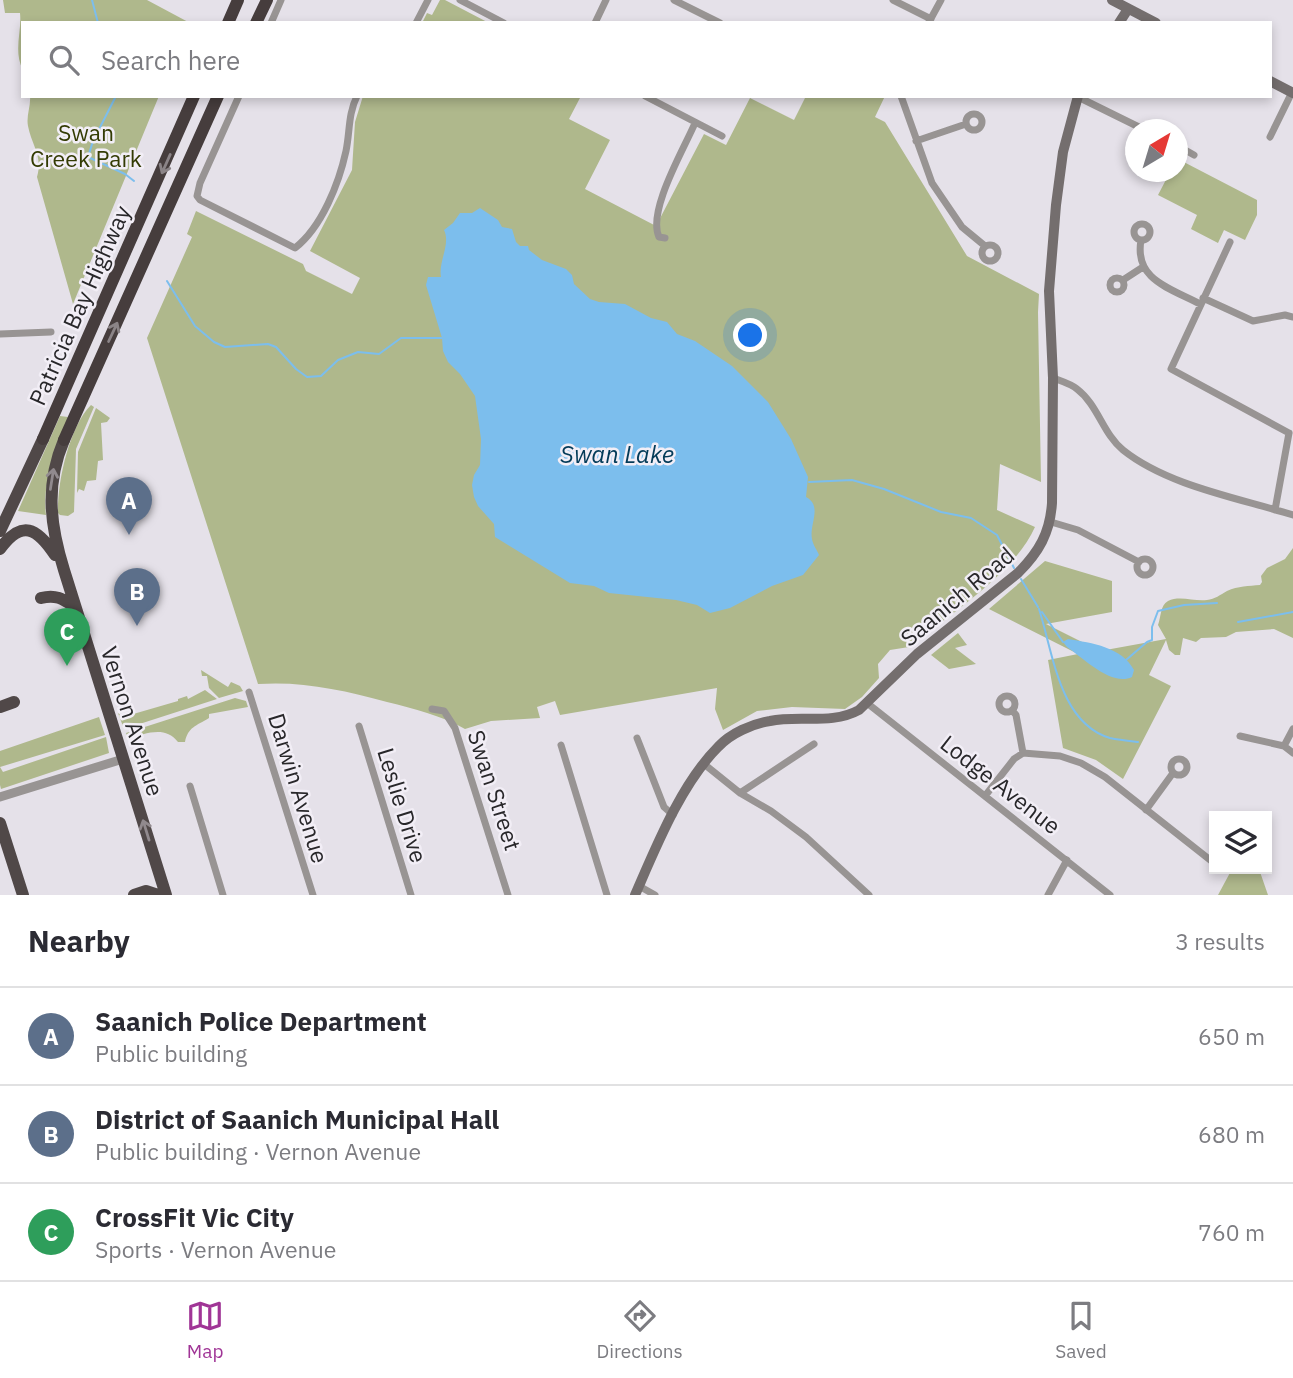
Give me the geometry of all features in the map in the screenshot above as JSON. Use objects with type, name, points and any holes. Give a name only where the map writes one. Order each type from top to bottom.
[{"type":"highway","points":[[223,21],[232,0]]},
{"type":"highway","points":[[229,21],[238,0]]},
{"type":"highway","points":[[254,21],[261,0]]},
{"type":"highway","points":[[254,21],[267,0]]},
{"type":"highway","name":"Patricia Bay Highway","points":[[0,530],[43,439],[193,98]]},
{"type":"highway","name":"Patricia Bay Highway","points":[[51,519],[52,477],[64,440],[217,98]]},
{"type":"highway","points":[[0,508],[43,439]]},
{"type":"highway","name":"Vernon Avenue","points":[[51,519],[75,607],[166,895]]},
{"type":"highway","points":[[0,549],[17,532],[26,529],[35,531],[62,564]]},
{"type":"highway","points":[[41,598],[53,595],[75,607]]},
{"type":"highway","points":[[89,694],[99,681]]},
{"type":"highway","points":[[0,707],[14,702]]},
{"type":"highway","points":[[0,823],[23,895]]},
{"type":"highway","points":[[134,895],[146,891],[159,895]]},
{"type":"main road","points":[[1112,0],[1131,4],[1153,21]]},
{"type":"main road","points":[[1120,21],[1131,4]]},
{"type":"main road","points":[[1272,82],[1292,93]]},
{"type":"main road","name":"Saanich Road","points":[[637,890],[673,815],[704,764],[720,744],[757,724],[785,719],[835,718],[851,714],[867,703],[917,653],[1018,573],[1039,549],[1051,522],[1053,378],[1048,303],[1056,205],[1063,152],[1077,98]]},
{"type":"street","points":[[272,21],[281,0]]},
{"type":"street","points":[[417,21],[428,0]]},
{"type":"street","points":[[460,0],[500,21]]},
{"type":"street","points":[[595,21],[606,0]]},
{"type":"street","points":[[674,0],[716,21]]},
{"type":"street","points":[[893,0],[930,21],[941,0]]},
{"type":"street","points":[[1270,137],[1292,93]]},
{"type":"street","points":[[238,98],[200,183],[197,196],[200,200],[295,248],[304,241],[333,189],[347,148],[349,118],[356,98]]},
{"type":"street","points":[[649,98],[722,136]]},
{"type":"street","points":[[902,98],[932,183],[954,218],[985,246]]},
{"type":"street","points":[[1082,98],[1125,120]]},
{"type":"street","points":[[665,238],[656,233],[656,213],[695,122]]},
{"type":"street","points":[[916,141],[966,124]]},
{"type":"street","points":[[1188,152],[1194,155]]},
{"type":"street","points":[[1141,240],[1139,258],[1143,267],[1156,280],[1253,321],[1285,315],[1293,317]]},
{"type":"street","points":[[1230,242],[1171,369],[1291,432],[1275,510]]},
{"type":"street","points":[[1123,280],[1143,267]]},
{"type":"street","points":[[0,334],[51,332]]},
{"type":"street","points":[[1053,378],[1082,393],[1112,439],[1132,457],[1152,468],[1220,495],[1293,515]]},
{"type":"street","points":[[1051,522],[1078,530],[1139,562]]},
{"type":"street","name":"Darwin Avenue","points":[[249,692],[313,895]]},
{"type":"street","name":"Lodge Avenue","points":[[867,703],[1110,895]]},
{"type":"street","name":"Swan Street","points":[[432,709],[444,711],[455,728],[509,895]]},
{"type":"street","points":[[1012,710],[1016,715],[1023,753]]},
{"type":"street","name":"Leslie Drive","points":[[359,726],[411,895]]},
{"type":"street","points":[[1284,746],[1293,729]]},
{"type":"street","points":[[1241,736],[1284,746],[1293,753]]},
{"type":"street","points":[[637,738],[664,807],[673,815]]},
{"type":"street","points":[[740,793],[814,744]]},
{"type":"street","points":[[561,745],[607,895]]},
{"type":"street","points":[[0,797],[121,753]]},
{"type":"street","points":[[985,796],[1014,759],[1023,753],[1081,762],[1105,776],[1209,859]]},
{"type":"street","points":[[704,764],[740,793],[771,811],[806,838],[869,895]]},
{"type":"street","points":[[1146,810],[1173,772]]},
{"type":"street","points":[[190,786],[223,895]]},
{"type":"street","points":[[1048,895],[1067,860]]},
{"type":"street","points":[[637,890],[655,895]]},
{"type":"green space","points":[[3,0],[147,0],[186,21],[21,21],[21,65],[18,49],[20,13],[5,13]]},
{"type":"green space","points":[[440,0],[445,0],[485,21],[423,21],[427,13],[432,15]]},
{"type":"green space","name":"Swan Creek Park","points":[[30,98],[158,98],[73,304],[37,177],[39,163],[28,122]]},
{"type":"green space","points":[[362,98],[580,98],[569,119],[610,140],[585,189],[656,226],[704,134],[726,145],[750,98],[794,120],[805,98],[884,98],[875,117],[885,122],[967,256],[1039,294],[1041,482],[1000,464],[997,510],[1035,527],[1025,544],[1012,561],[979,593],[909,647],[890,650],[878,664],[879,678],[862,697],[845,709],[792,707],[757,711],[723,730],[715,709],[717,688],[560,715],[555,701],[537,707],[540,718],[491,721],[465,729],[427,713],[339,690],[307,685],[258,684],[147,338],[192,237],[187,234],[196,211],[303,264],[306,271],[352,294],[360,278],[310,251],[352,170],[355,122]]},
{"type":"green space","points":[[1188,164],[1257,200],[1257,215],[1245,240],[1224,230],[1218,243],[1191,229],[1197,215],[1158,195],[1165,182],[1188,182]]},
{"type":"green space","points":[[91,405],[94,407],[76,449],[74,512],[68,516],[60,515],[58,501],[66,456],[76,427]]},
{"type":"green space","points":[[96,408],[110,418],[101,423],[103,460],[98,461],[96,480],[87,481],[84,491],[79,489],[77,493],[78,452]]},
{"type":"green space","points":[[60,416],[68,417],[48,477],[46,515],[18,511]]},
{"type":"green space","points":[[1293,548],[1293,638],[1274,629],[1236,632],[1226,637],[1201,638],[1196,642],[1183,638],[1180,655],[1169,650],[1166,640],[1149,675],[1171,686],[1123,779],[1096,760],[1063,748],[1048,660],[1078,654],[989,609],[1045,561],[1112,581],[1112,612],[1046,624],[1100,651],[1166,639],[1158,625],[1165,603],[1177,599],[1207,600],[1235,588],[1260,585],[1261,576],[1267,568],[1285,559]]},
{"type":"green space","points":[[958,633],[967,645],[955,648],[976,664],[949,669],[931,655]]},
{"type":"green space","points":[[201,670],[228,687],[231,682],[240,686],[243,691],[219,698],[209,688],[207,676],[202,676]]},
{"type":"green space","points":[[205,690],[217,699],[124,729],[118,713],[123,717],[187,696],[188,699]]},
{"type":"green space","points":[[235,698],[246,701],[248,707],[209,714],[209,718],[190,730],[185,742],[178,742],[161,732],[128,738],[126,733]]},
{"type":"green space","points":[[99,717],[105,735],[0,767],[0,751]]},
{"type":"green space","points":[[106,737],[109,753],[1,789],[0,767],[3,772]]},
{"type":"green space","points":[[1229,874],[1261,874],[1268,895],[1218,895]]},
{"type":"water","name":"Swan Lake","points":[[480,208],[498,220],[502,227],[512,229],[520,246],[528,246],[529,250],[542,260],[566,269],[572,275],[574,284],[590,299],[625,304],[651,318],[667,322],[677,334],[695,341],[732,366],[768,402],[791,439],[808,477],[806,497],[814,505],[812,539],[819,555],[803,575],[772,586],[730,608],[710,613],[697,605],[676,600],[609,593],[594,586],[570,583],[495,537],[494,524],[478,506],[472,485],[480,465],[481,439],[475,396],[448,362],[443,351],[442,338],[426,285],[428,277],[441,277],[446,241],[444,230],[460,213],[472,213]]},
{"type":"water","points":[[1068,639],[1114,651],[1129,662],[1134,670],[1132,677],[1116,678],[1098,670],[1067,647],[1063,642]]},
{"type":"waterway","points":[[92,0],[97,21]]},
{"type":"waterway","points":[[115,98],[93,141],[88,157],[134,181]]},
{"type":"waterway","points":[[167,281],[195,326],[214,342],[225,347],[268,344],[276,347],[307,377],[321,376],[338,360],[358,352],[379,354],[401,338],[442,338]]},
{"type":"waterway","points":[[809,482],[852,480],[884,489],[941,512],[971,518],[997,535],[1014,568]]},
{"type":"waterway","points":[[1021,579],[1038,607]]},
{"type":"waterway","points":[[1126,660],[1152,640],[1152,627],[1158,611],[1184,605],[1217,603]]},
{"type":"waterway","points":[[1039,609],[1054,665],[1069,702],[1079,718],[1093,730],[1110,738],[1138,742]]},
{"type":"waterway","points":[[1042,612],[1063,642]]},
{"type":"waterway","points":[[1238,622],[1293,612]]},
{"type":"place","name":"Saanich Police Department","points":[[129,535]]},
{"type":"place","name":"District of Saanich Municipal Hall","points":[[137,626]]},
{"type":"place","name":"CrossFit Vic City","points":[[67,666]]}]
